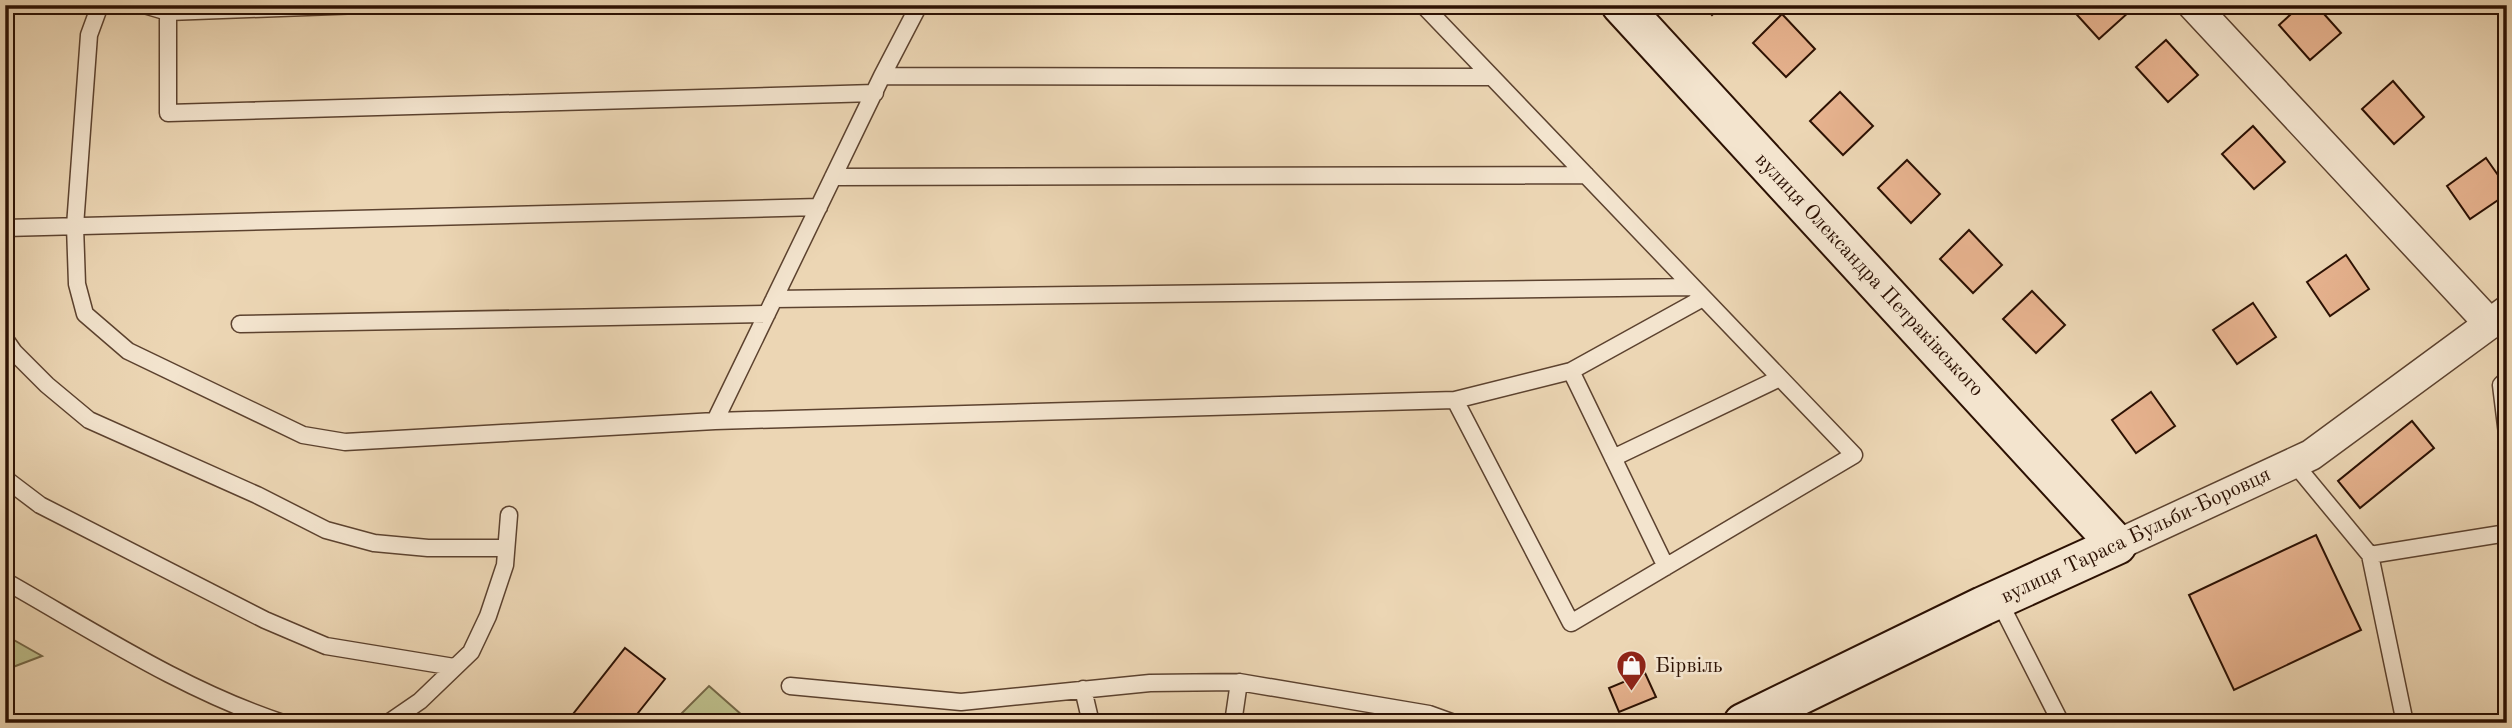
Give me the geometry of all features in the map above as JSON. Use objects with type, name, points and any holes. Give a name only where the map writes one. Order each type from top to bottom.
[{"type":"street","name":"вулиця Олександра Петраківського","points":[[1621,5],[2117,545]]},
{"type":"street","points":[[2193,5],[2498,317]]},
{"type":"street","name":"вулиця Тараса Бульби-Боровця","points":[[1743,723],[1998,599],[2311,455],[2498,317]]},
{"type":"lane","points":[[100,5],[89,35],[75,226],[78,284],[85,314],[128,351],[303,435],[345,442],[715,421],[1455,400],[1571,372],[1698,292]]},
{"type":"lane","points":[[144,5],[168,12],[361,5]]},
{"type":"lane","points":[[715,421],[919,5]]},
{"type":"lane","points":[[1423,5],[1854,455],[1571,623],[1455,400]]},
{"type":"lane","points":[[168,12],[168,113],[875,93]]},
{"type":"lane","points":[[882,76],[1492,78]]},
{"type":"lane","points":[[834,177],[1586,175]]},
{"type":"lane","points":[[5,228],[819,207]]},
{"type":"lane","points":[[774,299],[1698,292]]},
{"type":"lane","points":[[240,324],[767,314]]},
{"type":"lane","points":[[5,339],[14,352],[47,384],[89,420],[257,495],[326,530],[374,543],[428,548],[506,548]]},
{"type":"lane","points":[[1571,372],[1666,567]]},
{"type":"lane","points":[[1613,458],[1780,378]]},
{"type":"lane","points":[[2507,379],[2501,385],[2507,434]]},
{"type":"lane","points":[[2294,463],[2370,555],[2405,723]]},
{"type":"lane","points":[[6,483],[40,505],[128,552],[265,620],[326,646],[454,667]]},
{"type":"lane","points":[[388,723],[420,701],[471,652],[488,616],[505,565],[509,515]]},
{"type":"lane","points":[[2370,555],[2507,533]]},
{"type":"lane","points":[[5,582],[146,661],[243,710],[283,723]]},
{"type":"lane","points":[[1998,599],[2061,723]]},
{"type":"lane","points":[[790,686],[961,702],[1150,682],[1239,682],[1429,714],[1454,723]]},
{"type":"lane","points":[[1233,723],[1239,682]]},
{"type":"lane","points":[[1083,690],[1091,723]]},
{"type":"green space","points":[[5,635],[42,656],[5,670]]},
{"type":"green space","points":[[709,686],[751,723],[672,723]]},
{"type":"building","points":[[1703,5],[1723,5],[1712,15]]},
{"type":"building","points":[[2068,5],[2123,5],[2129,12],[2099,39]]},
{"type":"building","points":[[2301,5],[2316,5],[2341,33],[2310,60],[2279,25]]},
{"type":"building","points":[[1782,14],[1815,49],[1786,77],[1753,43]]},
{"type":"building","points":[[2166,40],[2198,75],[2168,102],[2136,67]]},
{"type":"building","points":[[2393,81],[2424,117],[2394,144],[2362,109]]},
{"type":"building","points":[[1840,92],[1873,126],[1843,155],[1810,121]]},
{"type":"building","points":[[2253,126],[2285,162],[2254,189],[2222,154]]},
{"type":"building","points":[[2486,158],[2507,188],[2507,194],[2470,219],[2447,186]]},
{"type":"building","points":[[1907,160],[1940,194],[1911,223],[1878,188]]},
{"type":"building","points":[[1969,230],[2002,265],[1973,293],[1940,259]]},
{"type":"building","points":[[2346,255],[2369,289],[2330,316],[2307,282]]},
{"type":"building","points":[[2032,291],[2065,325],[2036,353],[2003,319]]},
{"type":"building","points":[[2253,303],[2276,337],[2237,364],[2213,330]]},
{"type":"building","points":[[2151,392],[2175,426],[2136,453],[2112,420]]},
{"type":"building","points":[[2412,421],[2434,448],[2360,508],[2338,481]]},
{"type":"building","points":[[2316,535],[2361,630],[2234,690],[2189,595]]},
{"type":"building","points":[[625,648],[665,679],[630,723],[566,723]]},
{"type":"building","name":"Бірвіль","points":[[1645,673],[1656,697],[1619,712],[1609,688]]},
{"type":"place","name":"Бірвіль","points":[[1632,693]]}]
